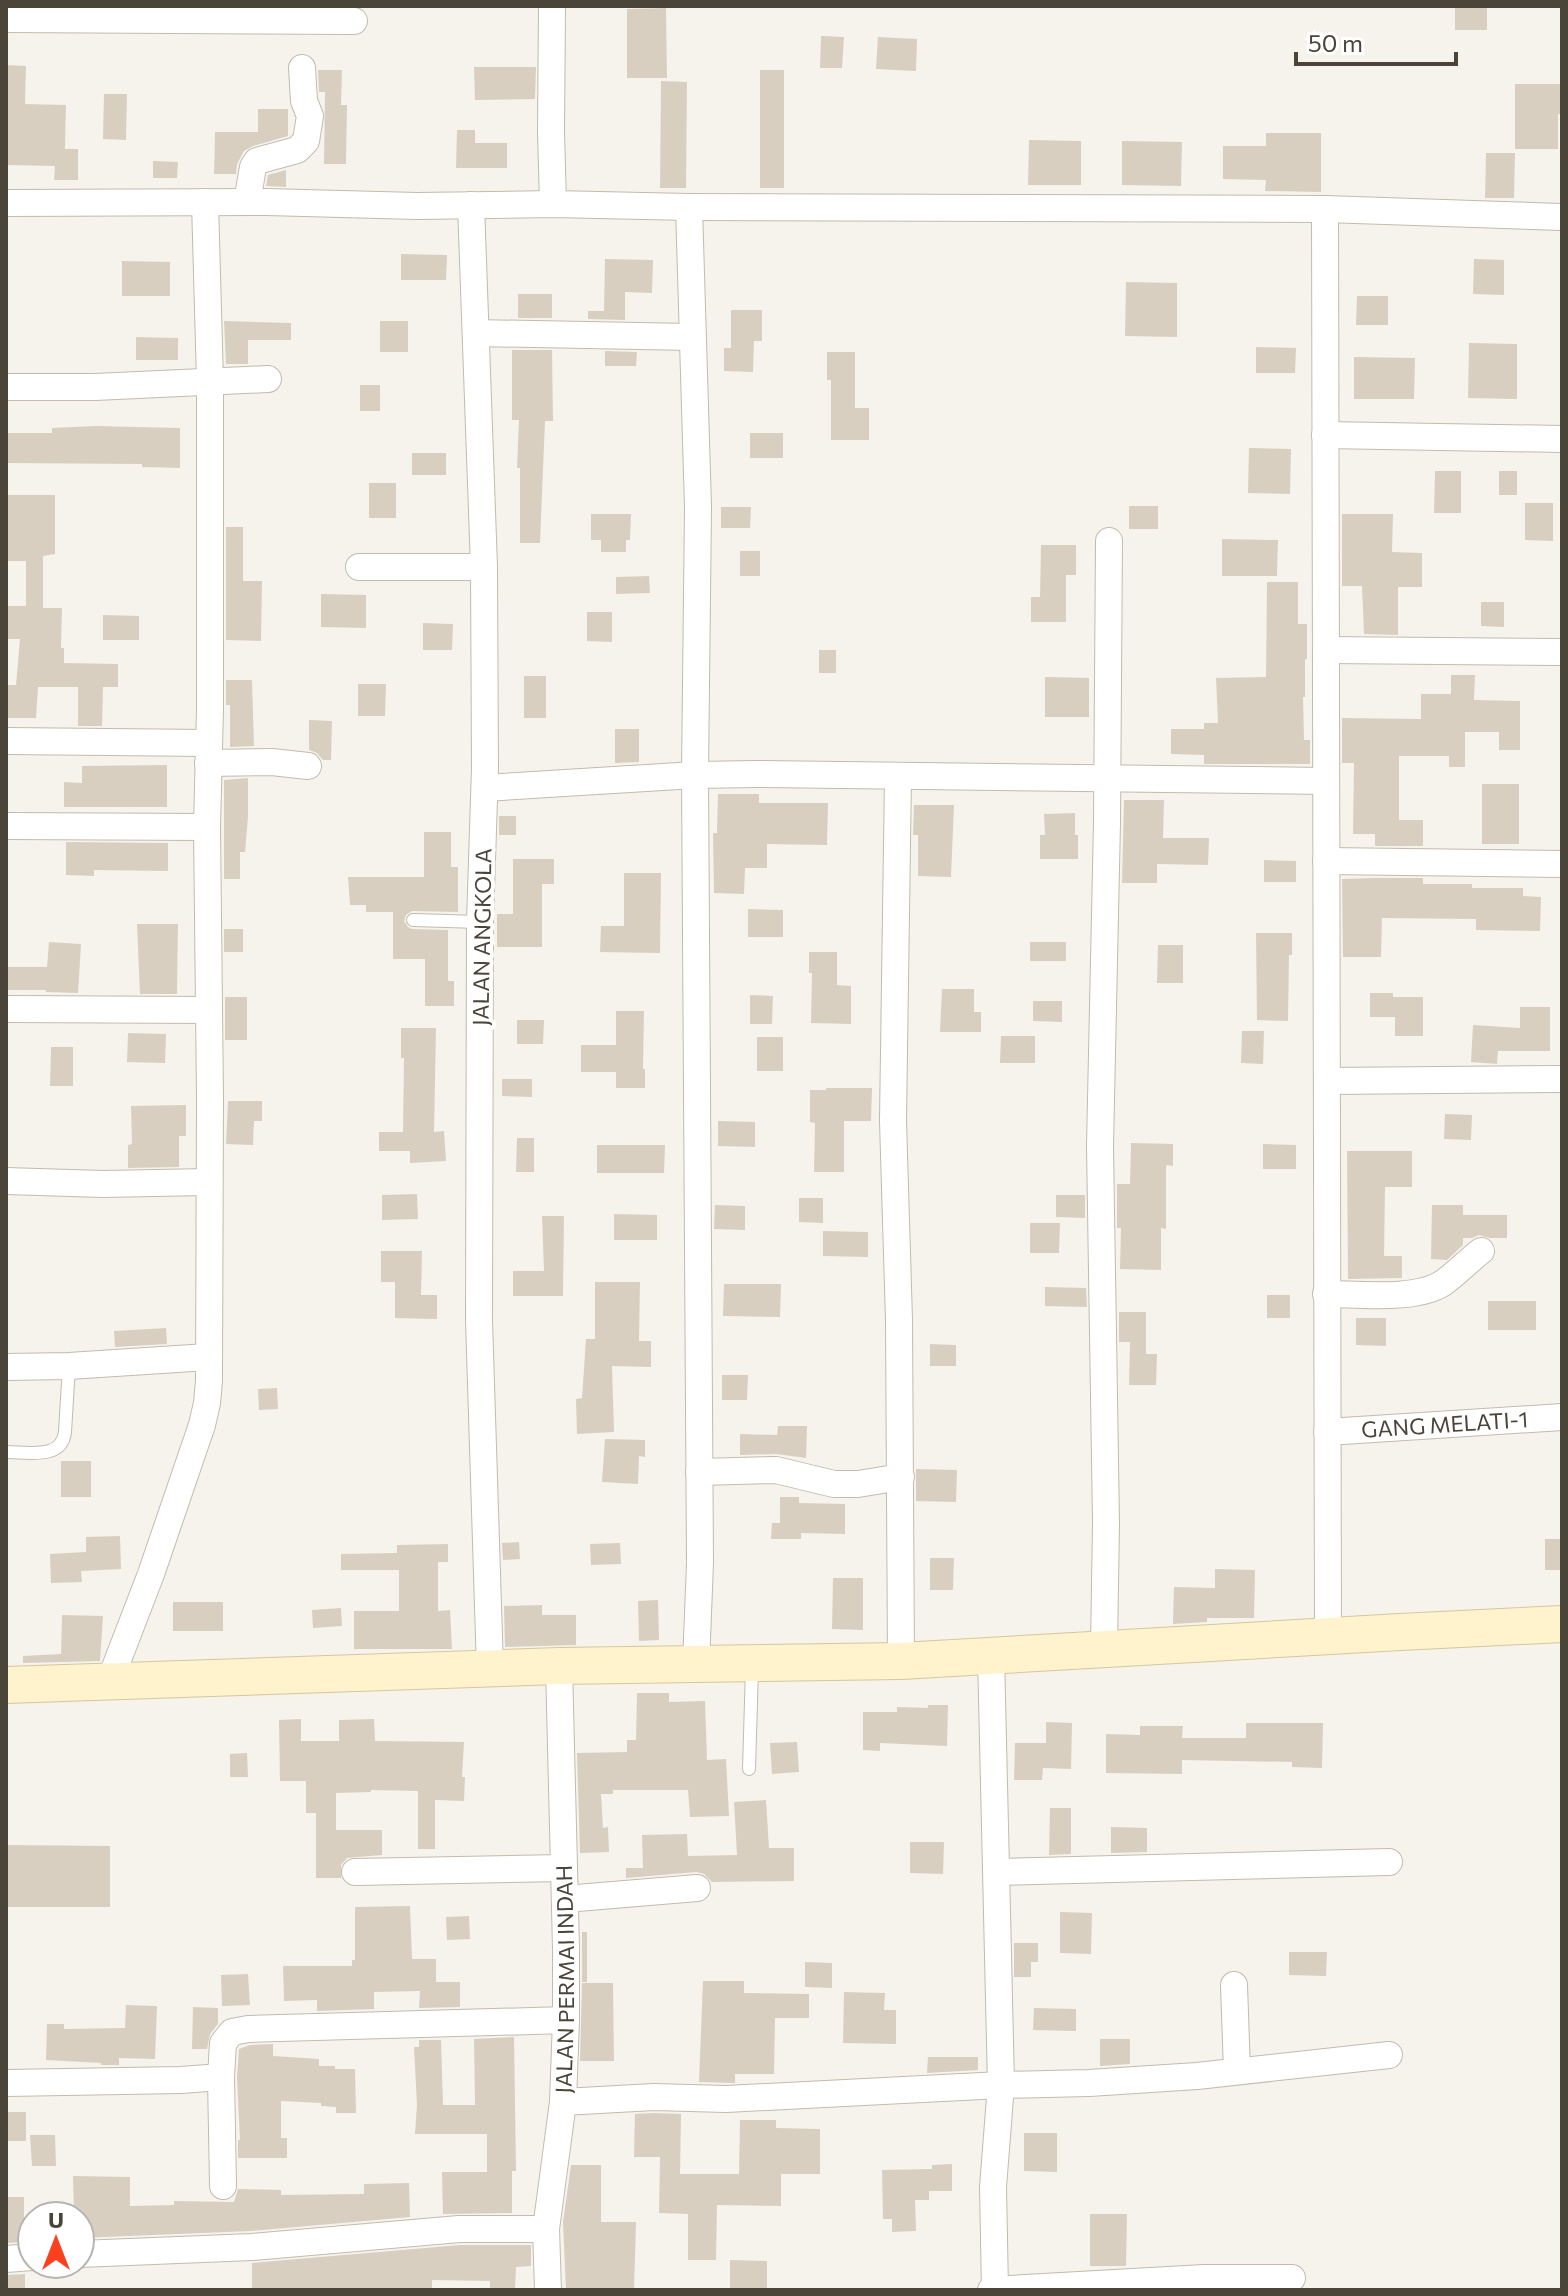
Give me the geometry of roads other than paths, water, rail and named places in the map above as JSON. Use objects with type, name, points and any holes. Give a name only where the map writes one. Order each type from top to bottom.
[{"type":"street","points":[[552,6],[553,204]]},
{"type":"street","points":[[6,19],[354,21]]},
{"type":"street","points":[[247,202],[257,161],[297,150],[309,134],[310,116],[304,101],[302,68]]},
{"type":"street","points":[[109,1683],[151,1574],[207,1403],[210,381],[205,202]]},
{"type":"street","points":[[6,203],[1325,209],[1562,217]]},
{"type":"street","name":"JALAN ANGKOLA","points":[[471,205],[484,567],[485,788],[480,922],[479,1320],[490,1669]]},
{"type":"street","points":[[689,207],[698,507],[695,775],[700,1563],[696,1664]]},
{"type":"street","points":[[1325,209],[1328,1636]]},
{"type":"street","points":[[476,333],[692,337]]},
{"type":"street","points":[[6,387],[95,387],[268,379]]},
{"type":"street","points":[[1325,435],[1562,439]]},
{"type":"street","points":[[1104,1648],[1106,1523],[1100,1146],[1109,541]]},
{"type":"street","points":[[359,567],[484,567]]},
{"type":"street","points":[[1326,650],[1562,652]]},
{"type":"street","points":[[6,741],[208,753],[308,766]]},
{"type":"street","points":[[485,788],[755,774],[1326,781]]},
{"type":"street","points":[[898,776],[893,1121],[901,1477],[901,1661]]},
{"type":"street","points":[[6,826],[207,827]]},
{"type":"street","points":[[1326,861],[1562,864]]},
{"type":"street","points":[[6,1009],[209,1010]]},
{"type":"street","points":[[1327,1081],[1562,1079]]},
{"type":"street","points":[[6,1181],[103,1184],[209,1182]]},
{"type":"street","points":[[1326,1294],[1395,1294],[1430,1289],[1442,1284],[1481,1251]]},
{"type":"street","points":[[6,1367],[208,1357]]},
{"type":"street","name":"GANG MELATI-1","points":[[1327,1432],[1562,1417]]},
{"type":"street","points":[[699,1472],[776,1470],[834,1484],[858,1484],[901,1477]]},
{"type":"street","points":[[6,1685],[559,1666],[901,1661],[1562,1624]]},
{"type":"street","points":[[991,1655],[1001,2085],[993,2187],[993,2290],[1204,2278],[1292,2278]]},
{"type":"street","name":"JALAN PERMAI INDAH","points":[[548,2290],[546,2229],[563,2102],[566,2020],[559,1666]]},
{"type":"street","points":[[997,1872],[1389,1862]]},
{"type":"street","points":[[355,1872],[564,1868]]},
{"type":"street","points":[[565,1899],[697,1888]]},
{"type":"street","points":[[1234,1985],[1237,2071]]},
{"type":"street","points":[[223,2186],[221,2077],[223,2043],[232,2032],[248,2029],[566,2020]]},
{"type":"street","points":[[563,2102],[654,2097],[758,2098],[1089,2083],[1389,2055]]},
{"type":"street","points":[[6,2083],[221,2077]]},
{"type":"street","points":[[96,2253],[252,2247],[459,2229],[546,2229]]},
{"type":"lane","points":[[413,920],[480,922]]},
{"type":"lane","points":[[6,1452],[54,1451],[61,1446],[65,1432],[69,1366]]},
{"type":"lane","points":[[749,1769],[753,1665]]}]
